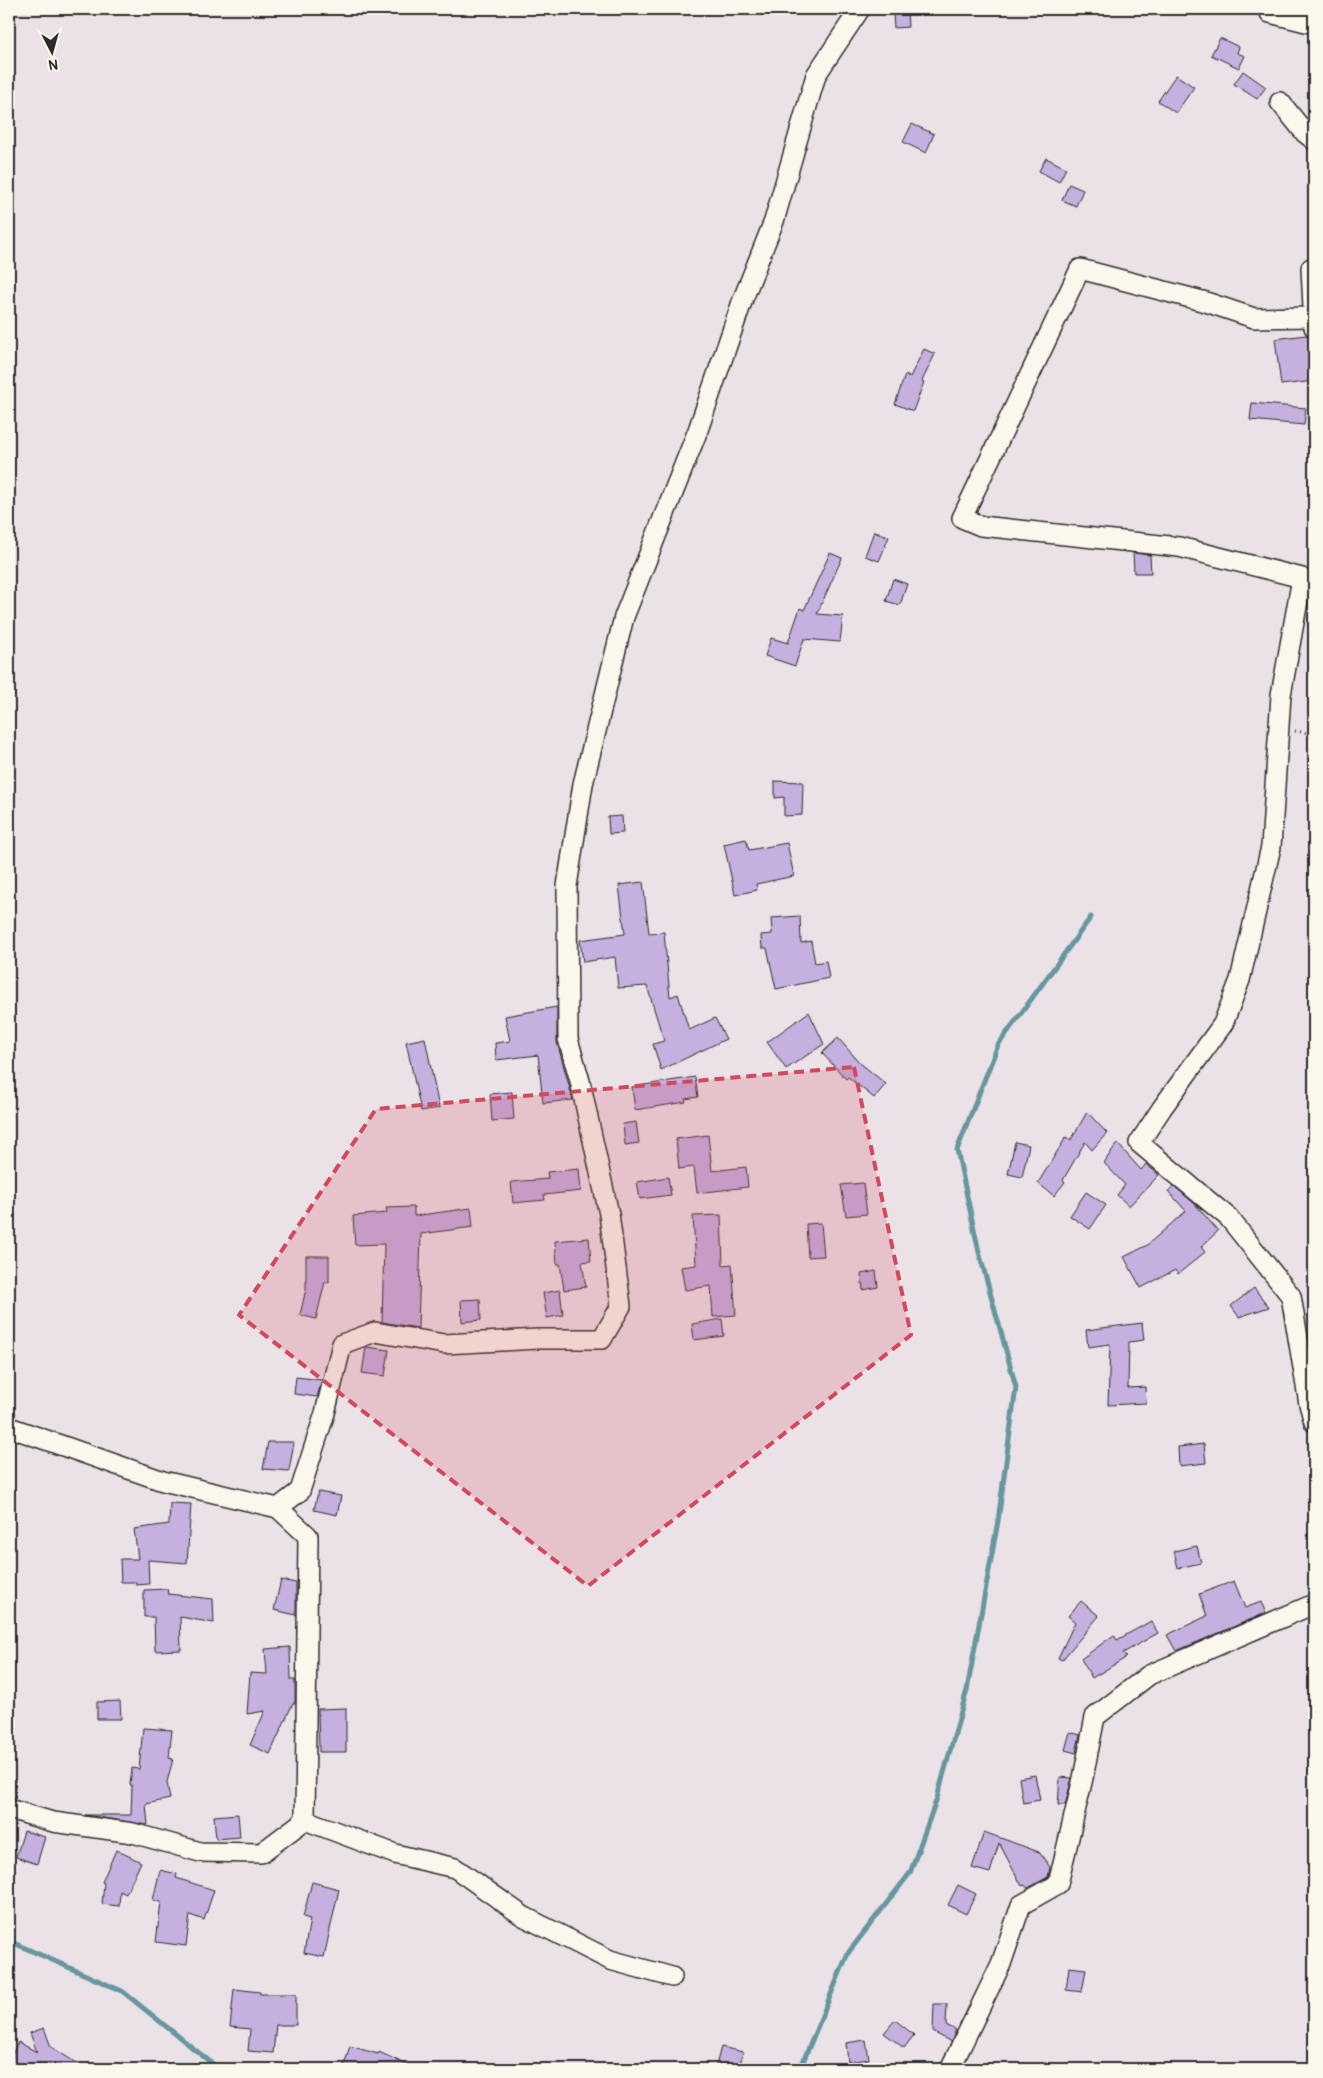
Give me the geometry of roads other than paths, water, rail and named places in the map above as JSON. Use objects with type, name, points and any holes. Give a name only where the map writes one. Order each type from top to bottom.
[{"type":"street","points":[[278,1508],[300,1492],[325,1413],[342,1344],[376,1332],[444,1344],[538,1339],[602,1339],[621,1306],[609,1214],[580,1081],[568,1039],[566,886],[583,784],[624,618],[698,430],[743,299],[774,221],[816,75],[860,9]]},
{"type":"street","points":[[1270,13],[1314,24]]},
{"type":"street","points":[[1280,102],[1305,133],[1314,140]]},
{"type":"street","points":[[1314,267],[1311,268],[1314,322],[1254,318],[1206,302],[1080,269],[962,518],[982,526],[1179,546],[1302,578],[1281,696],[1271,847],[1240,980],[1222,1024],[1139,1143],[1229,1218],[1291,1296],[1309,1404],[1314,1422]]},
{"type":"street","points":[[9,1427],[163,1481],[278,1508],[308,1536],[305,1820]]},
{"type":"street","points":[[950,2069],[1001,1964],[1021,1905],[1058,1884],[1095,1717],[1149,1675],[1314,1604]]},
{"type":"street","points":[[9,1809],[53,1822],[133,1833],[200,1852],[261,1853],[305,1820]]},
{"type":"street","points":[[305,1820],[395,1854],[455,1868],[523,1916],[610,1960],[672,1977]]},
{"type":"waterway","points":[[800,2069],[848,1953],[910,1873],[937,1798],[967,1690],[998,1521],[1016,1387],[979,1252],[957,1150],[998,1045],[1091,917]]},
{"type":"waterway","points":[[9,1946],[16,1944],[122,1991],[219,2069]]}]
